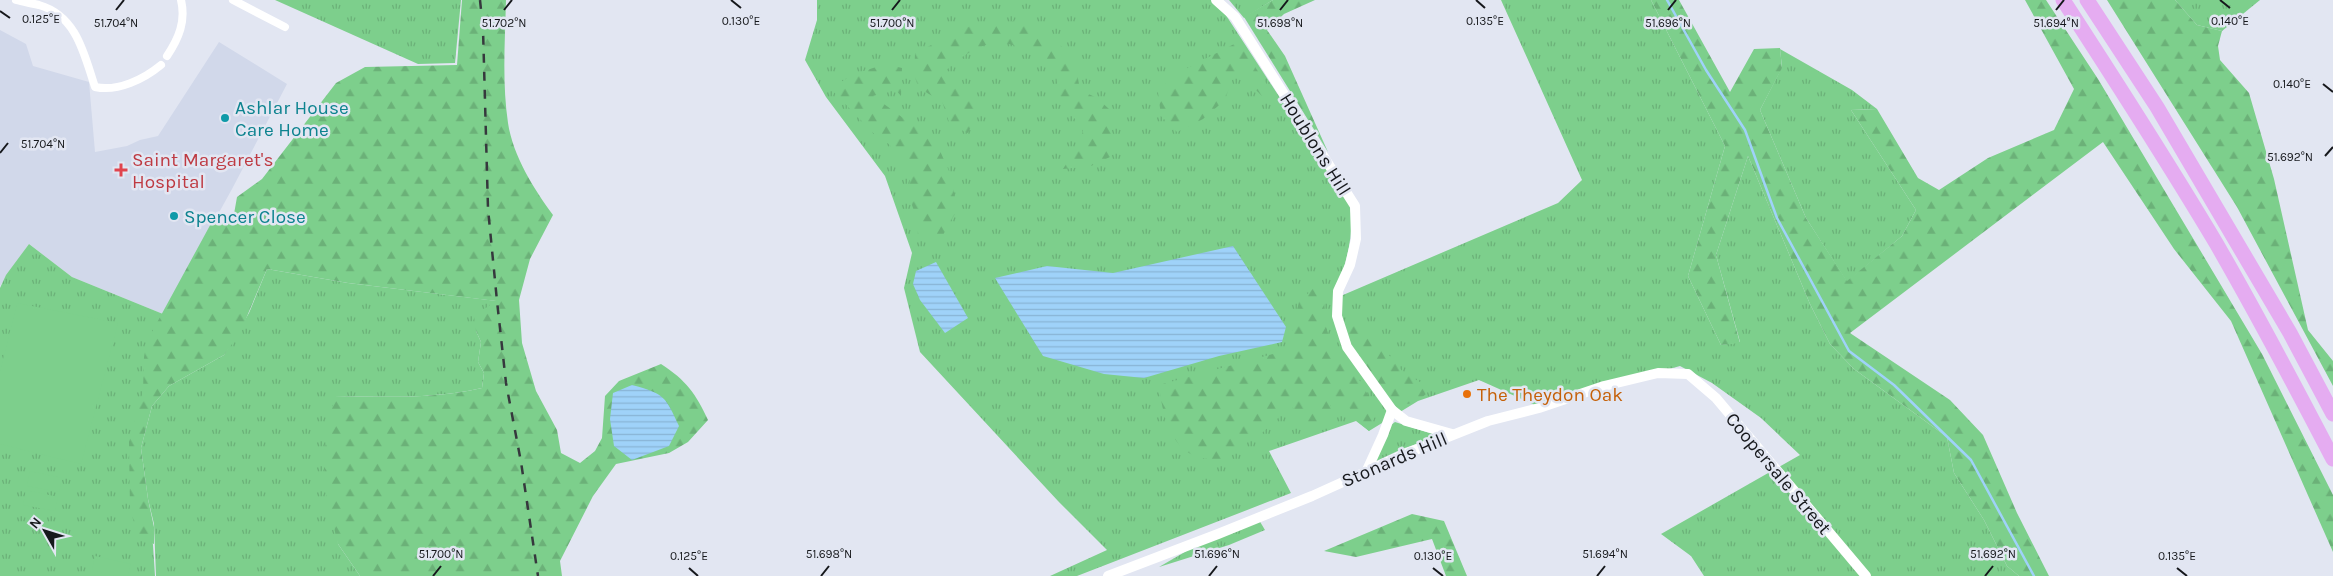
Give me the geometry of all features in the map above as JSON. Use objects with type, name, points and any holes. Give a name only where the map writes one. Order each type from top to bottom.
[{"type":"highway","points":[[2063,0],[2142,122],[2216,244],[2286,369],[2333,459]]},
{"type":"highway","points":[[2087,0],[2162,116],[2294,340],[2333,414]]},
{"type":"street","points":[[16,0],[38,5],[64,18],[81,46],[95,87],[110,88],[128,83],[147,76],[161,65]]},
{"type":"street","points":[[167,56],[182,26],[184,14],[181,0]]},
{"type":"street","points":[[233,0],[285,27]]},
{"type":"street","name":"Houblons Hill","points":[[1216,0],[1235,17],[1355,206],[1356,239],[1350,265],[1338,291],[1337,316],[1347,347],[1392,410],[1406,421],[1452,434]]},
{"type":"street","name":"Stonards Hill","points":[[1108,576],[1144,564],[1295,503],[1367,470],[1488,421],[1539,408],[1604,386],[1658,373],[1688,374]]},
{"type":"street","name":"Coopersale Street","points":[[1688,374],[1716,398],[1866,576]]},
{"type":"street","points":[[1367,470],[1392,410]]},
{"type":"shaded area","name":"Saint Margaret's Hospital","points":[[0,30],[26,44],[33,66],[89,82],[95,152],[127,146],[140,140],[158,136],[219,42],[287,84],[163,314],[72,277],[29,244],[0,286]]},
{"type":"green space","points":[[275,0],[461,0],[455,63],[418,64]]},
{"type":"green space","points":[[462,0],[506,0],[504,77],[508,123],[519,160],[553,215],[530,259],[519,300],[522,343],[536,391],[557,430],[561,453],[580,463],[595,451],[602,438],[605,396],[619,381],[661,364],[684,382],[708,420],[688,442],[669,453],[616,464],[593,496],[560,561],[562,576],[360,576],[338,544],[325,490],[325,448],[334,396],[427,396],[482,388],[484,373],[478,362],[481,342],[476,331],[474,316],[496,301],[348,283],[267,269],[240,333],[224,355],[169,386],[152,406],[141,448],[154,527],[154,544],[138,538],[130,508],[129,442],[143,391],[144,357],[147,341],[214,218],[234,214],[237,197],[262,179],[336,83],[365,67],[457,65]]},
{"type":"green space","points":[[817,0],[1216,0],[1350,205],[1350,240],[1335,296],[1343,295],[1558,203],[1582,180],[1501,0],[1651,0],[1725,146],[1688,276],[1721,345],[1740,342],[1716,255],[1748,156],[1810,304],[1830,344],[1854,369],[1947,437],[1954,473],[1984,520],[2007,566],[2019,576],[1704,576],[1691,556],[1661,534],[1800,455],[1761,418],[1712,383],[1680,366],[1537,406],[1479,380],[1418,401],[1369,431],[1356,421],[1269,451],[1291,493],[1077,576],[1050,576],[1107,550],[1058,501],[920,352],[904,288],[912,253],[885,176],[826,97],[805,60],[817,20]]},
{"type":"green space","points":[[1229,0],[1273,0],[1244,18]]},
{"type":"green space","points":[[1273,0],[1315,0],[1284,14],[1267,30],[1285,56],[1328,152],[1244,17]]},
{"type":"green space","points":[[1651,0],[1679,0],[1730,92],[1754,49],[1780,48],[1782,68],[1760,110],[1806,218],[1847,281],[1902,236],[1916,210],[1851,110],[1877,109],[1918,178],[1939,190],[1988,158],[2054,130],[2074,89],[2025,0],[2046,0],[2098,79],[2262,354],[2333,495],[2333,552],[2231,321],[2174,249],[2103,142],[1850,333],[1950,400],[1983,435],[2017,513],[2049,576],[2019,576],[2007,566],[1984,520],[1954,473],[1947,437],[1854,369],[1830,344],[1810,304],[1748,156],[1716,255],[1740,343],[1721,345],[1688,276],[1725,146]]},
{"type":"green space","points":[[2107,0],[2175,0],[2197,25],[2222,31],[2218,46],[2220,60],[2249,93],[2274,179],[2308,330],[2333,361],[2333,386],[2237,207]]},
{"type":"green space","points":[[2175,0],[2260,0],[2222,31],[2197,25]]},
{"type":"green space","points":[[1020,19],[1067,50],[1076,67],[1080,90],[1097,98],[1109,109],[1112,139],[1110,157],[1091,166],[1063,169],[1078,144],[1083,128],[1059,101],[1055,64],[1018,47],[1003,42],[982,46],[960,59],[942,75],[971,100],[977,114],[968,133],[950,125],[942,101],[920,88],[915,78],[915,53],[970,26],[1002,24]]},
{"type":"green space","points":[[1238,42],[1272,92],[1267,101],[1253,87],[1243,73],[1232,79],[1225,100],[1203,119],[1177,132],[1161,116],[1158,92],[1174,75]]},
{"type":"green space","points":[[1780,49],[1852,90],[1877,109],[1851,110],[1916,210],[1902,236],[1847,282],[1806,218],[1760,110],[1782,67]]},
{"type":"green space","points":[[885,64],[902,68],[901,96],[895,89],[873,96],[936,142],[953,180],[956,212],[943,235],[931,239],[918,235],[916,217],[909,196],[910,173],[889,144],[879,139],[830,88],[855,74]]},
{"type":"green space","points":[[29,244],[72,277],[163,314],[145,401],[137,455],[153,545],[155,576],[0,576],[0,288],[6,275]]},
{"type":"green space","points":[[267,269],[348,283],[497,301],[476,331],[481,342],[478,362],[484,373],[482,388],[427,396],[334,396],[338,544],[360,576],[156,576],[154,524],[148,499],[141,448],[152,406],[169,386],[224,355],[249,313]]},
{"type":"green space","points":[[1319,283],[1324,301],[1326,327],[1335,356],[1360,381],[1377,411],[1369,431],[1357,421],[1346,402],[1329,400],[1333,415],[1321,431],[1315,434],[1291,406],[1263,432],[1220,460],[1199,458],[1187,452],[1173,437],[1162,406],[1159,385],[1291,349],[1292,331],[1299,302]]},
{"type":"green space","points":[[17,303],[118,323],[81,464],[0,444],[0,371]]},
{"type":"green space","points":[[1354,324],[1363,324],[1403,372],[1425,385],[1426,394],[1409,404],[1399,404],[1389,400],[1346,335],[1348,328]]},
{"type":"green space","points":[[1395,422],[1439,436],[1402,449],[1374,462],[1391,425]]},
{"type":"green space","points":[[30,471],[62,478],[59,492],[27,486]]},
{"type":"green space","points":[[26,490],[58,497],[55,511],[23,505]]},
{"type":"green space","points":[[1412,514],[1444,521],[1467,576],[1446,576],[1432,539],[1356,557],[1324,551]]},
{"type":"green space","points":[[1259,520],[1265,530],[1229,545],[1159,567],[1190,549]]},
{"type":"green space","points":[[95,556],[131,564],[128,576],[116,576],[92,570]]},
{"type":"water","points":[[1233,246],[1286,327],[1282,342],[1219,356],[1144,378],[1104,374],[1043,356],[995,278],[1047,266],[1113,273]]},
{"type":"water","points":[[936,262],[968,318],[945,333],[920,300],[913,284],[916,271]]},
{"type":"water","points":[[632,385],[651,391],[663,398],[679,426],[669,446],[632,460],[614,446],[610,419],[613,393]]},
{"type":"waterway","points":[[1667,0],[1706,70],[1745,130],[1777,218],[1849,351],[1894,385],[1971,460],[2034,576]]},
{"type":"railway","points":[[480,0],[483,29],[488,209],[497,301],[506,383],[521,462],[538,576]]},
{"type":"place","name":"Ashlar House Care Home","points":[[225,118]]},
{"type":"place","name":"Saint Margaret's Hospital","points":[[121,170]]},
{"type":"place","name":"Spencer Close","points":[[174,216]]},
{"type":"place","name":"The Theydon Oak","points":[[1467,394]]}]
